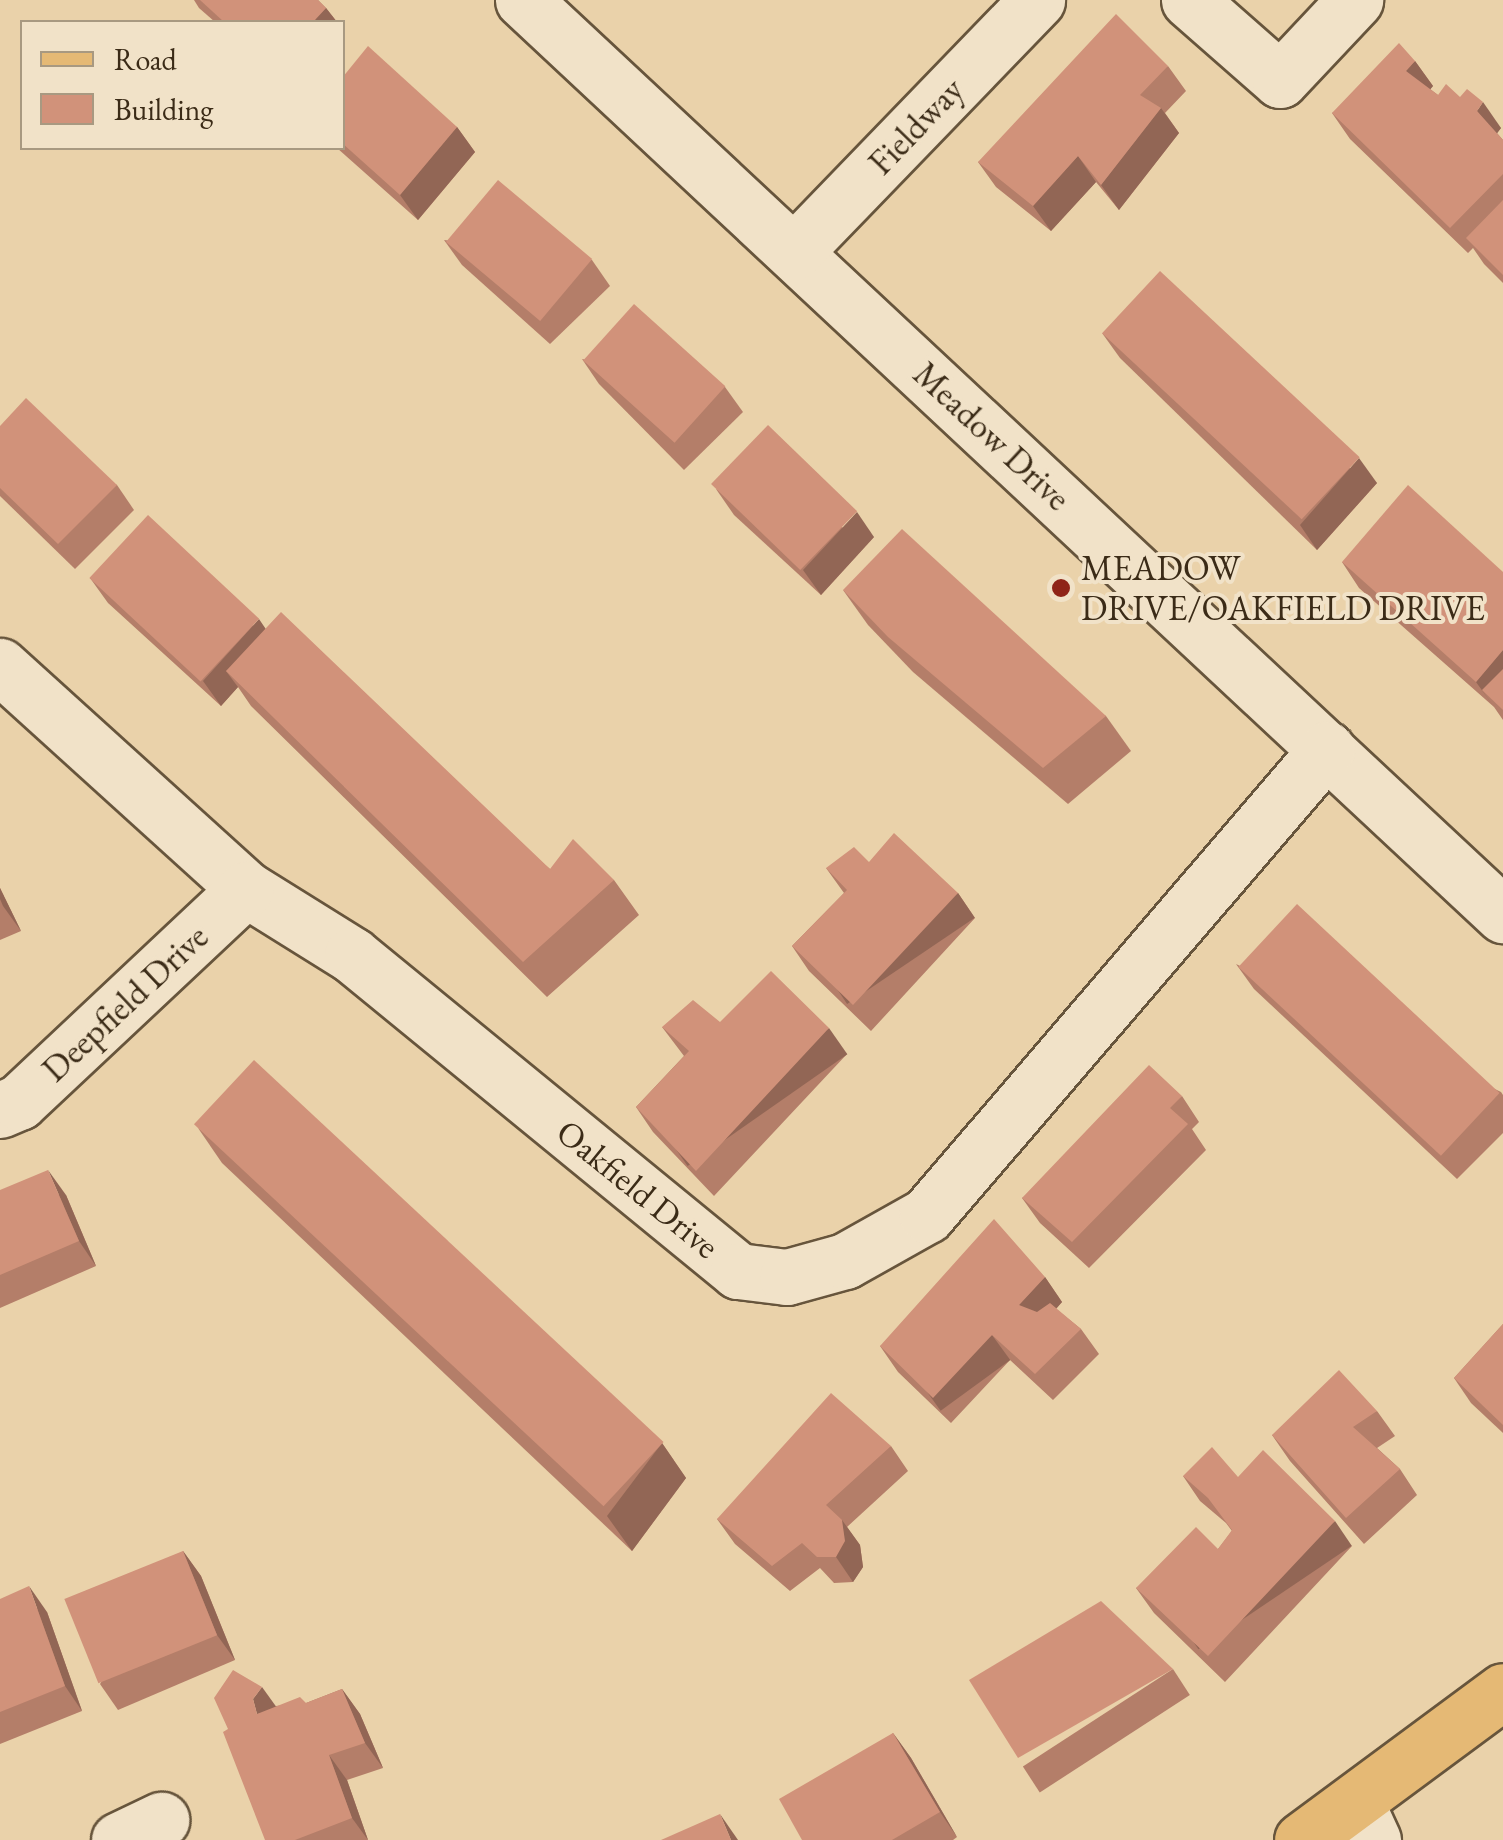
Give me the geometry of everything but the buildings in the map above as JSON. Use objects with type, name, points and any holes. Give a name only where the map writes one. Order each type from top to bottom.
[{"type":"main road","points":[[1302,1840],[1364,1822],[1503,1691]]},
{"type":"street","name":"Meadow Drive","points":[[523,0],[1503,915]]},
{"type":"street","name":"Fieldway","points":[[794,252],[1037,0]]},
{"type":"street","points":[[1189,0],[1280,80],[1355,0]]},
{"type":"street","name":"Oakfield Drive","points":[[0,666],[246,889],[352,955],[738,1271],[787,1277],[845,1260],[926,1215],[1327,749]]},
{"type":"street","name":"Deepfield Drive","points":[[0,1110],[19,1102],[246,889]]},
{"type":"place","name":"MEADOW DRIVE/OAKFIELD DRIVE","points":[[1061,588]]}]
